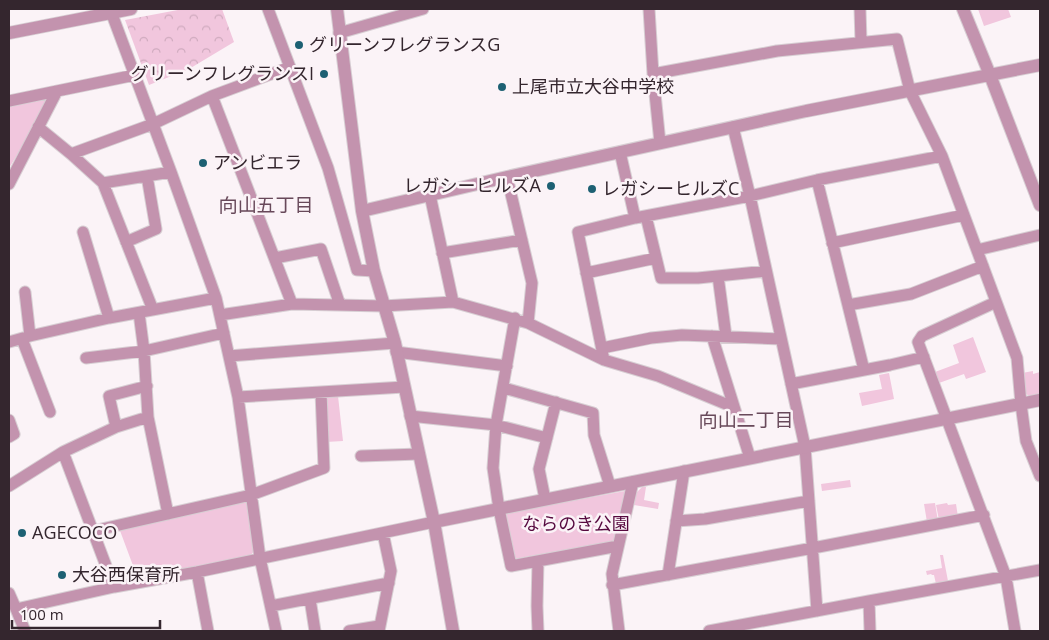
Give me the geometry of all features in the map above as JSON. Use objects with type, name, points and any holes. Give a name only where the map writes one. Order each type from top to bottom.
[{"type":"street","points":[[9,33],[111,11],[131,9]]},
{"type":"street","points":[[268,9],[328,168],[357,270],[374,271]]},
{"type":"street","points":[[336,9],[362,211],[374,271],[395,347],[434,522],[453,631]]},
{"type":"street","points":[[339,33],[423,9]]},
{"type":"street","points":[[650,9],[653,74],[660,143]]},
{"type":"street","points":[[860,9],[860,42]]},
{"type":"street","points":[[963,9],[1040,205]]},
{"type":"street","points":[[111,11],[216,298],[238,397],[260,558],[271,606],[271,630]]},
{"type":"street","points":[[653,74],[777,51],[897,39],[910,91],[942,156],[1017,358],[1026,441],[1040,476]]},
{"type":"street","points":[[71,154],[152,124],[212,96],[290,67]]},
{"type":"street","points":[[362,211],[806,111],[1040,67]]},
{"type":"street","points":[[9,101],[135,75]]},
{"type":"street","points":[[9,184],[57,91]]},
{"type":"street","points":[[212,96],[292,304]]},
{"type":"street","points":[[733,127],[805,447],[817,610]]},
{"type":"street","points":[[38,128],[103,183],[153,310]]},
{"type":"street","points":[[620,152],[661,278],[698,278],[766,271]]},
{"type":"street","points":[[604,360],[578,232],[640,217],[750,196],[816,180],[942,156]]},
{"type":"street","points":[[103,183],[171,172]]},
{"type":"street","points":[[126,242],[156,228],[147,176]]},
{"type":"street","points":[[507,177],[532,283],[528,323]]},
{"type":"street","points":[[816,180],[864,370]]},
{"type":"street","points":[[430,195],[453,302]]},
{"type":"street","points":[[832,243],[964,215]]},
{"type":"street","points":[[83,232],[109,318]]},
{"type":"street","points":[[977,250],[1040,234]]},
{"type":"street","points":[[442,253],[522,240]]},
{"type":"street","points":[[275,258],[321,249],[340,305]]},
{"type":"street","points":[[586,273],[656,258]]},
{"type":"street","points":[[848,305],[912,294],[983,266]]},
{"type":"street","points":[[718,276],[726,336]]},
{"type":"street","points":[[25,292],[26,337],[50,412]]},
{"type":"street","points":[[9,342],[109,318],[216,298]]},
{"type":"street","points":[[220,315],[292,304],[383,306],[453,302],[515,318],[604,360],[658,376],[733,407]]},
{"type":"street","points":[[996,302],[922,336],[918,342],[1006,576],[1015,631]]},
{"type":"street","points":[[139,312],[147,386],[148,418],[168,514]]},
{"type":"street","points":[[515,318],[496,425],[493,468],[499,509],[511,566],[618,546]]},
{"type":"street","points":[[86,358],[144,352],[224,333]]},
{"type":"street","points":[[602,348],[651,338],[682,335],[781,339]]},
{"type":"street","points":[[712,336],[750,458]]},
{"type":"street","points":[[229,356],[395,347],[507,366]]},
{"type":"street","points":[[792,384],[924,357]]},
{"type":"street","points":[[116,427],[109,396],[147,386]]},
{"type":"street","points":[[238,397],[404,387]]},
{"type":"street","points":[[504,388],[593,413],[594,435],[610,486]]},
{"type":"street","points":[[93,532],[251,495],[324,468],[321,392]]},
{"type":"street","points":[[16,609],[114,587],[197,572],[545,499],[948,420],[1040,400]]},
{"type":"street","points":[[545,499],[539,469],[556,402]]},
{"type":"street","points":[[410,416],[496,425],[547,438]]},
{"type":"street","points":[[9,486],[63,452],[116,427],[148,418]]},
{"type":"street","points":[[9,420],[14,434],[9,438]]},
{"type":"street","points":[[63,452],[114,587]]},
{"type":"street","points":[[361,456],[419,454]]},
{"type":"street","points":[[668,574],[684,472]]},
{"type":"street","points":[[619,631],[612,574],[633,482]]},
{"type":"street","points":[[676,521],[705,519],[809,501]]},
{"type":"street","points":[[612,585],[984,515]]},
{"type":"street","points":[[349,631],[379,629],[391,571],[383,533]]},
{"type":"street","points":[[538,561],[538,631]]},
{"type":"street","points":[[709,631],[1040,570]]},
{"type":"street","points":[[197,572],[205,630]]},
{"type":"street","points":[[271,606],[389,583]]},
{"type":"street","points":[[9,593],[24,631]]},
{"type":"street","points":[[310,598],[315,631]]},
{"type":"street","points":[[869,601],[870,631]]},
{"type":"green space","points":[[183,9],[222,9],[234,42],[189,69],[149,85],[125,20]]},
{"type":"green space","points":[[978,9],[1008,9],[1011,17],[984,26]]},
{"type":"green space","points":[[46,96],[50,101],[9,168],[9,105]]},
{"type":"green space","points":[[973,337],[986,372],[966,379],[964,374],[939,383],[935,372],[959,363],[953,345]]},
{"type":"green space","points":[[1033,371],[1033,374],[1040,372],[1040,394],[1029,396],[1025,393],[1022,373]]},
{"type":"green space","points":[[889,373],[894,399],[862,406],[859,393],[882,389],[879,375]]},
{"type":"green space","points":[[338,396],[343,441],[326,442],[326,397]]},
{"type":"green space","points":[[850,480],[851,487],[822,491],[821,484]]},
{"type":"green space","points":[[642,487],[646,487],[644,500],[659,503],[658,509],[634,505],[636,493]]},
{"type":"green space","name":"ならのき公園","points":[[625,491],[614,541],[514,559],[506,513]]},
{"type":"green space","points":[[244,501],[248,504],[254,551],[251,555],[138,579],[119,528]]},
{"type":"green space","points":[[935,503],[938,521],[927,522],[924,504]]},
{"type":"green space","points":[[947,503],[948,505],[956,504],[958,517],[939,520],[936,505]]},
{"type":"green space","points":[[940,555],[943,555],[948,581],[936,584],[934,575],[927,575],[926,571],[942,568]]},
{"type":"place","name":"グリーンフレグランスG","points":[[299,45]]},
{"type":"place","name":"グリーンフレグランスI","points":[[324,74]]},
{"type":"place","name":"上尾市立大谷中学校","points":[[502,87]]},
{"type":"place","name":"アンビエラ","points":[[203,163]]},
{"type":"place","name":"レガシーヒルズA","points":[[551,186]]},
{"type":"place","name":"レガシーヒルズC","points":[[592,189]]},
{"type":"place","name":"AGECOCO","points":[[22,533]]},
{"type":"place","name":"大谷西保育所","points":[[62,575]]},
{"type":"district","name":"向山五丁目","points":[[266,205]]},
{"type":"district","name":"向山二丁目","points":[[746,420]]}]
